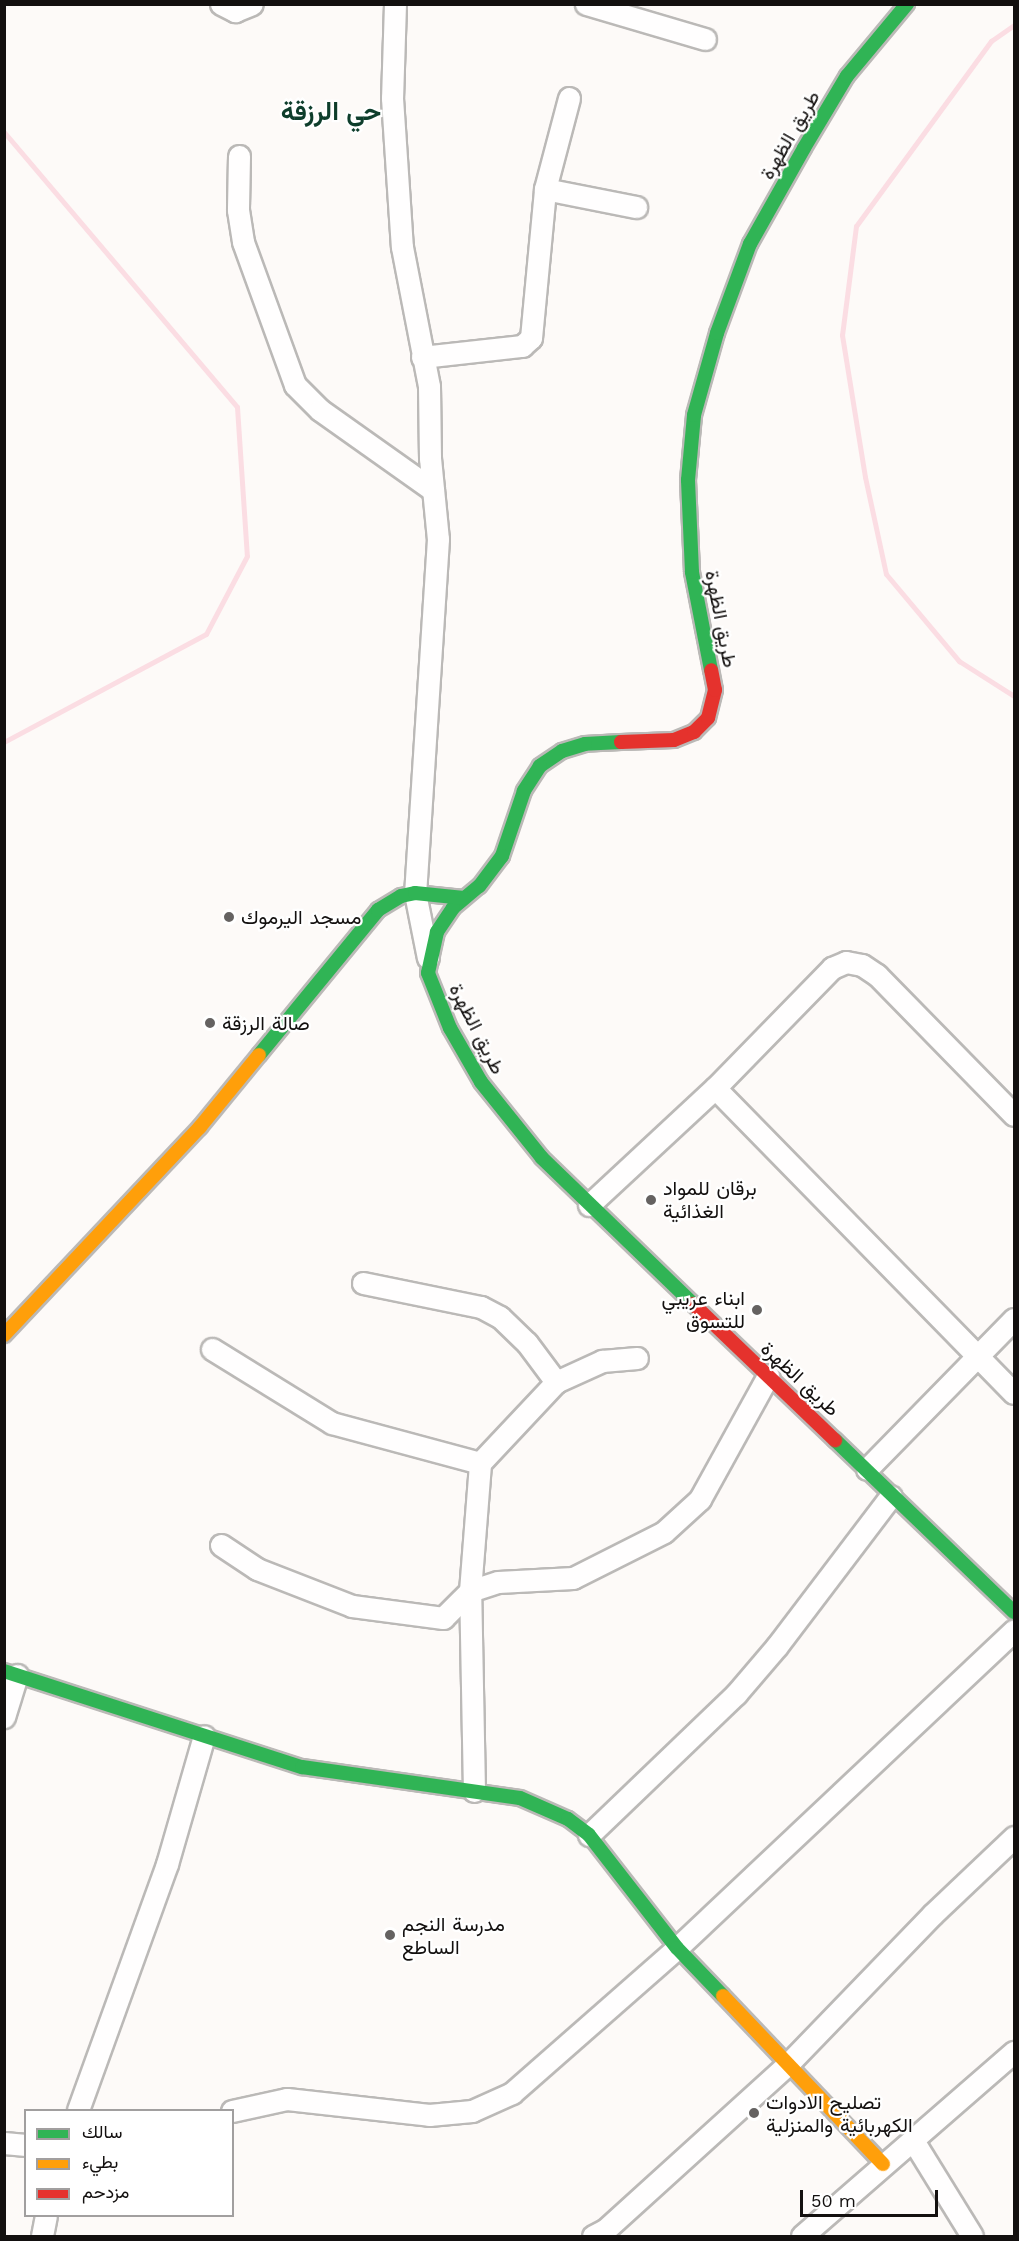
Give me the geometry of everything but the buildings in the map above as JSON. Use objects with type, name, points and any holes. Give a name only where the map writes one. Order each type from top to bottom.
[{"type":"main road","name":"طريق الظهرة","points":[[906,4],[847,76],[750,244],[717,333],[694,415],[688,480],[692,572],[715,690],[708,718],[694,732],[674,740],[585,744],[551,757],[524,791],[502,856],[444,919],[429,959],[428,973],[438,1000],[481,1082],[520,1134],[589,1205],[1014,1612]]},
{"type":"main road","points":[[4,1335],[200,1127],[378,910],[401,896],[415,893],[464,898]]},
{"type":"main road","points":[[11,1673],[302,1767],[474,1791],[543,1806],[589,1835],[677,1948],[883,2164]]},
{"type":"street","points":[[221,4],[235,11],[252,4]]},
{"type":"street","points":[[394,4],[392,98],[402,247],[429,386],[433,490],[438,539],[436,603],[415,893],[429,959]]},
{"type":"street","points":[[586,4],[705,39]]},
{"type":"street","points":[[422,357],[522,346],[531,338],[545,189],[569,98]]},
{"type":"street","points":[[239,156],[238,210],[243,242],[295,385],[320,410],[433,490]]},
{"type":"street","points":[[545,189],[636,207]]},
{"type":"street","points":[[589,1205],[715,1088],[832,968],[846,962],[862,965],[877,975],[1014,1115]]},
{"type":"street","points":[[715,1088],[1014,1393]]},
{"type":"street","points":[[363,1283],[481,1307],[500,1317],[527,1343],[556,1382]]},
{"type":"street","points":[[867,1469],[1014,1319]]},
{"type":"street","points":[[212,1349],[332,1423],[480,1463]]},
{"type":"street","points":[[474,1791],[470,1591],[480,1463],[556,1382],[602,1361],[637,1358]]},
{"type":"street","points":[[221,1545],[257,1569],[352,1606],[443,1618],[470,1591],[498,1582],[573,1578],[664,1532],[700,1499],[768,1376]]},
{"type":"street","points":[[589,1835],[736,1694],[777,1646],[891,1496]]},
{"type":"street","points":[[234,2111],[287,2099],[429,2115],[493,2104],[512,2093],[677,1948],[1014,1630]]},
{"type":"street","points":[[4,1718],[11,1673]]},
{"type":"street","points":[[78,2109],[167,1864],[204,1736]]},
{"type":"street","points":[[602,2234],[787,2065],[933,1914],[1014,1837]]},
{"type":"street","points":[[802,2236],[883,2164],[914,2142],[1013,2056]]},
{"type":"street","points":[[914,2142],[972,2236]]},
{"type":"street","points":[[4,2143],[24,2145]]},
{"type":"street","points":[[42,2236],[46,2217]]},
{"type":"waterway","points":[[1014,25],[991,41],[856,226],[842,335],[865,477],[886,574],[959,661],[1014,696]]},
{"type":"waterway","points":[[4,132],[237,407],[247,556],[206,634],[4,742]]},
{"type":"traffic: fast","points":[[711,670],[692,572],[688,480],[694,415],[717,333],[750,244],[804,148],[847,76],[907,4]]},
{"type":"traffic: fast","points":[[621,742],[585,744],[562,751],[540,766],[524,791],[502,856],[479,886],[453,908],[437,932],[428,973],[450,1028],[481,1082],[542,1158],[693,1304]]},
{"type":"traffic: fast","points":[[259,1055],[378,910],[401,896],[415,893],[464,898]]},
{"type":"traffic: fast","points":[[835,1440],[1014,1612]]},
{"type":"traffic: fast","points":[[4,1671],[302,1767],[520,1798],[568,1819],[589,1835],[677,1948],[723,1996]]},
{"type":"traffic: slow","points":[[4,1335],[200,1127],[259,1055]]},
{"type":"traffic: slow","points":[[723,1996],[883,2164]]},
{"type":"traffic: jam","points":[[621,742],[674,740],[694,732],[708,718],[715,690],[711,670]]},
{"type":"traffic: jam","points":[[693,1304],[835,1440]]},
{"type":"place","name":"مسجد اليرموك","points":[[229,917]]},
{"type":"place","name":"صالة الرزقة","points":[[210,1023]]},
{"type":"place","name":"برقان للمواد الغذائية","points":[[651,1200]]},
{"type":"place","name":"ابناء عريبي للتسوق","points":[[757,1310]]},
{"type":"place","name":"مدرسة النجم الساطع","points":[[390,1935]]},
{"type":"place","name":"تصليح الادوات الكهربائية والمنزلية","points":[[754,2113]]},
{"type":"district","name":"حي الرزقة","points":[[331,112]]}]
